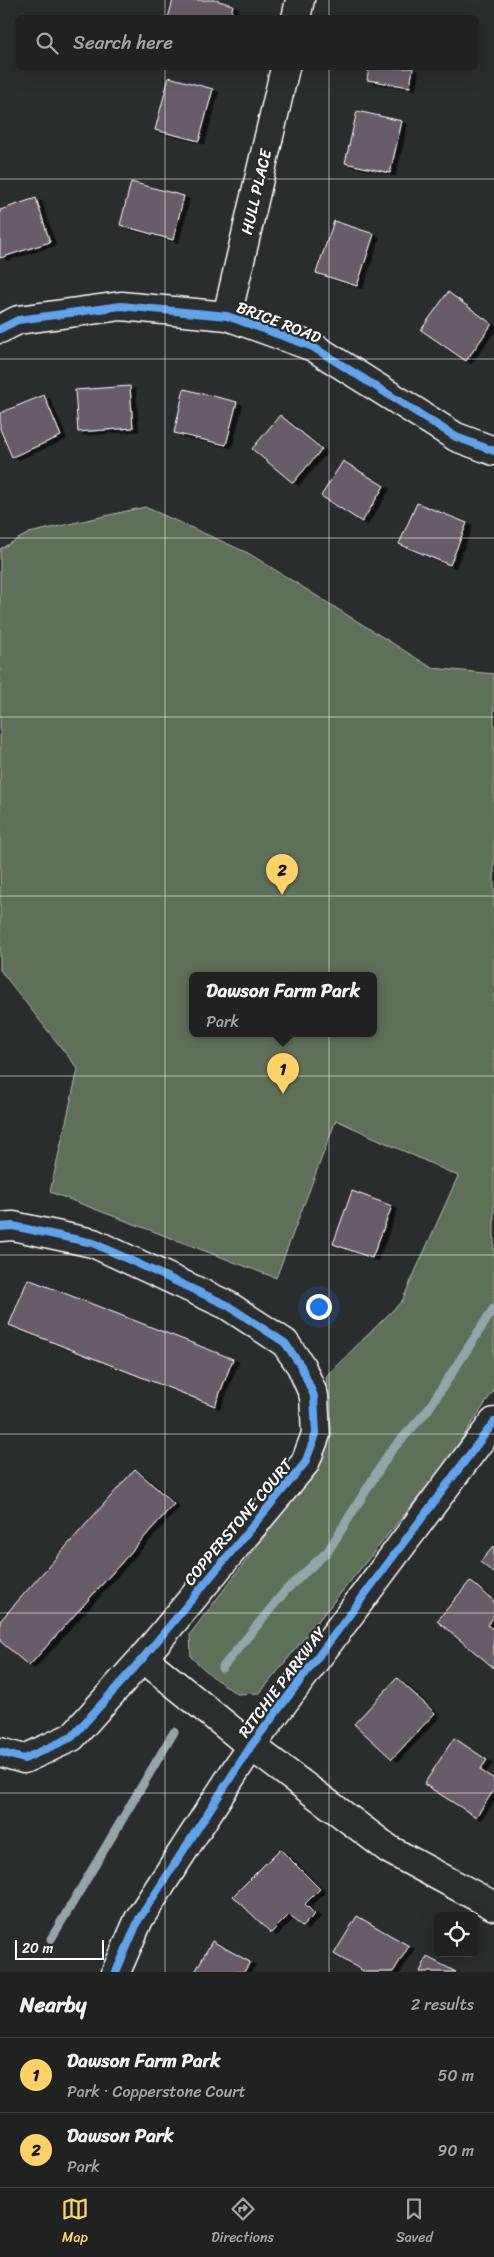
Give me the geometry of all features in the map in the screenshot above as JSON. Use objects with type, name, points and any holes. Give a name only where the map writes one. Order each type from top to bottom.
[{"type":"street","points":[[297,15],[300,0]]},
{"type":"street","name":"HULL PLACE","points":[[228,316],[285,70]]},
{"type":"street","name":"BRICE ROAD","points":[[0,328],[18,320],[122,306],[228,316],[314,347],[456,437],[494,451]]},
{"type":"street","name":"COPPERSTONE COURT","points":[[0,1227],[13,1226],[93,1243],[227,1305],[285,1343],[301,1366],[314,1396],[316,1434],[305,1463],[143,1658],[72,1737],[24,1759],[0,1752]]},
{"type":"street","name":"RITCHIE PARKWAY","points":[[116,1972],[139,1919],[250,1746],[494,1422]]},
{"type":"street","points":[[143,1658],[250,1746],[390,1850],[494,1906]]},
{"type":"green space","points":[[145,507],[248,553],[432,668],[494,674],[494,1390],[446,1463],[260,1693],[237,1694],[214,1678],[191,1657],[190,1634],[306,1482],[327,1431],[329,1405],[326,1376],[402,1301],[458,1176],[336,1120],[276,1278],[50,1192],[78,1069],[0,970],[0,549],[29,533]]},
{"type":"building","points":[[173,0],[215,0],[233,5],[231,15],[169,15]]},
{"type":"building","points":[[369,70],[413,70],[410,87],[367,80]]},
{"type":"building","points":[[169,77],[213,89],[199,141],[155,130]]},
{"type":"building","points":[[357,111],[402,121],[390,173],[345,163]]},
{"type":"building","points":[[131,182],[184,196],[173,240],[120,225]]},
{"type":"building","points":[[36,198],[50,242],[0,258],[0,210]]},
{"type":"building","points":[[334,221],[374,234],[357,286],[316,273]]},
{"type":"building","points":[[448,292],[492,324],[466,361],[421,330]]},
{"type":"building","points":[[130,386],[133,428],[78,432],[75,390]]},
{"type":"building","points":[[184,389],[237,402],[226,445],[174,433]]},
{"type":"building","points":[[44,395],[61,436],[12,457],[0,429],[0,413]]},
{"type":"building","points":[[280,415],[322,449],[293,483],[252,449]]},
{"type":"building","points":[[343,461],[384,486],[362,522],[321,496]]},
{"type":"building","points":[[417,503],[467,523],[450,565],[399,544]]},
{"type":"building","points":[[352,1191],[392,1206],[372,1258],[333,1244]]},
{"type":"building","points":[[28,1279],[233,1359],[215,1406],[9,1325]]},
{"type":"building","points":[[135,1469],[174,1504],[29,1666],[0,1641],[0,1621]]},
{"type":"building","points":[[494,1546],[494,1573],[480,1562]]},
{"type":"building","points":[[470,1581],[494,1601],[494,1617],[487,1625],[494,1630],[494,1668],[437,1621]]},
{"type":"building","points":[[397,1678],[435,1713],[392,1759],[354,1724]]},
{"type":"building","points":[[454,1738],[487,1760],[480,1770],[494,1779],[494,1790],[476,1817],[424,1784]]},
{"type":"building","points":[[280,1849],[320,1889],[305,1904],[315,1914],[302,1927],[289,1915],[271,1933],[233,1896]]},
{"type":"building","points":[[357,1916],[409,1946],[393,1972],[365,1972],[334,1954]]},
{"type":"building","points":[[212,1941],[250,1962],[244,1972],[195,1972]]},
{"type":"building","points":[[427,1957],[456,1972],[420,1972]]},
{"type":"waterway","points":[[222,1668],[286,1590],[328,1551],[390,1452],[427,1411],[494,1308]]},
{"type":"waterway","points":[[51,1939],[174,1732]]},
{"type":"cycle path","points":[[0,329],[18,320],[121,306],[227,316],[313,347],[456,437],[494,451]]},
{"type":"cycle path","points":[[0,1227],[13,1226],[93,1243],[227,1305],[285,1343],[301,1366],[314,1396],[316,1434],[305,1463],[143,1658],[72,1737],[24,1759],[0,1752]]},
{"type":"cycle path","points":[[116,1972],[139,1919],[251,1746],[494,1422]]},
{"type":"place","name":"Dawson Park","points":[[282,895]]},
{"type":"place","name":"Dawson Farm Park","points":[[283,1094]]}]
